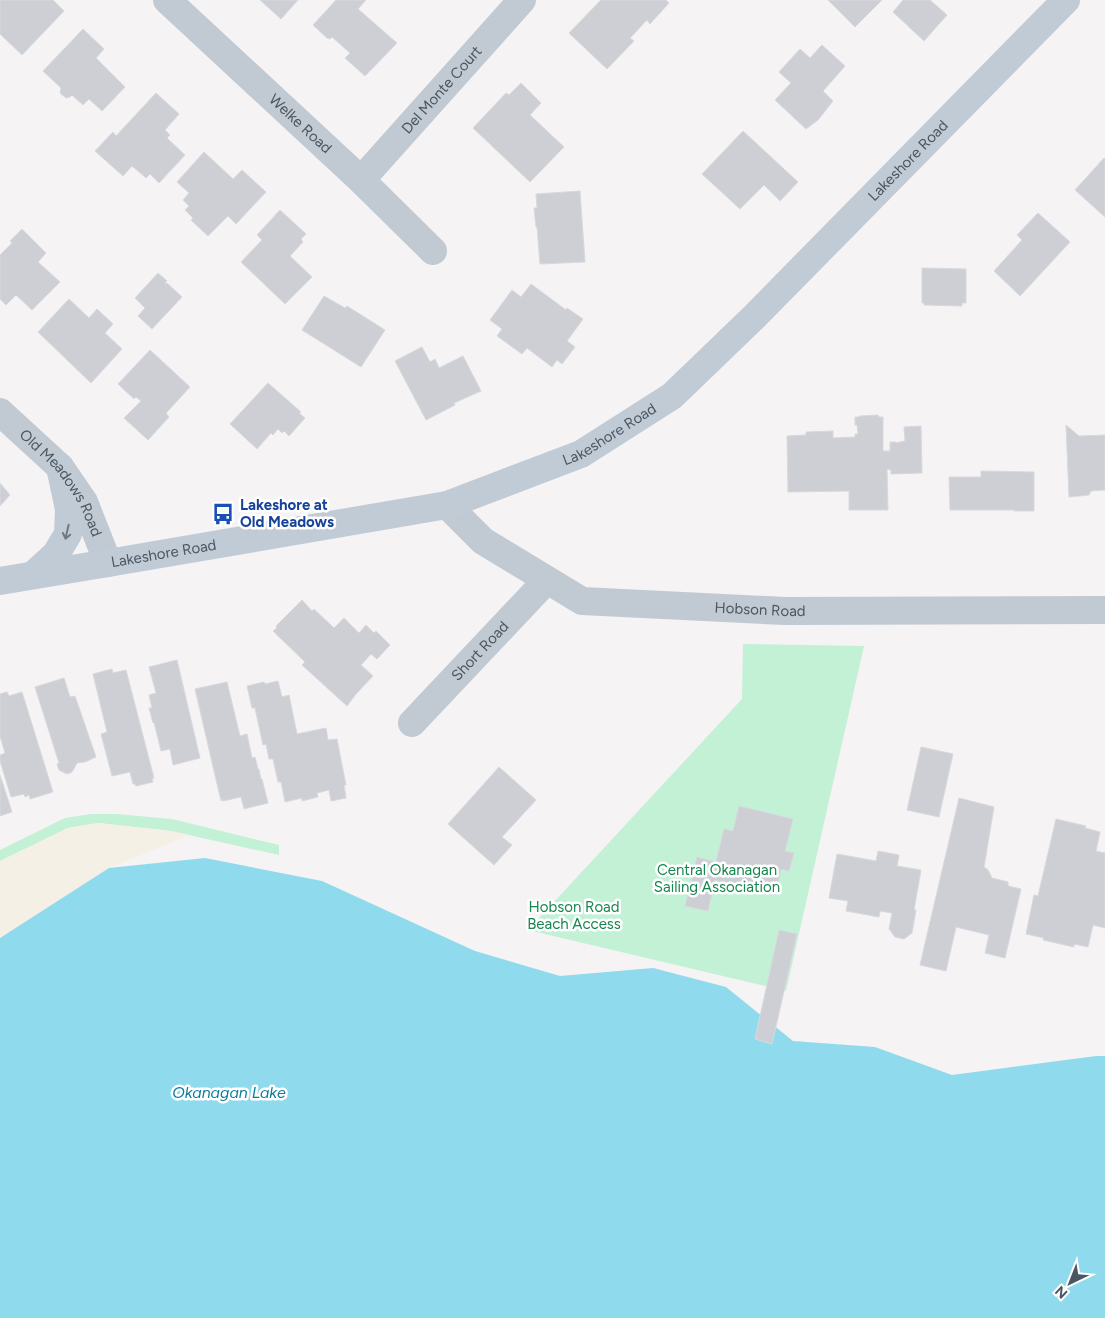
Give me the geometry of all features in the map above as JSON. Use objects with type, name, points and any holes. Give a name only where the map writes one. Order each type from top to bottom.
[{"type":"main road","name":"Lakeshore Road","points":[[0,581],[447,505],[581,454],[672,396],[754,317],[1066,0]]},
{"type":"main road","points":[[34,575],[56,554],[68,534],[69,509],[60,467]]},
{"type":"street","name":"Welke Road","points":[[167,0],[361,180],[433,251]]},
{"type":"street","name":"Del Monte Court","points":[[361,180],[522,0]]},
{"type":"street","name":"Old Meadows Road","points":[[0,412],[60,467],[84,502],[108,564]]},
{"type":"street","name":"Hobson Road","points":[[447,505],[483,541],[582,601],[785,611],[1105,610]]},
{"type":"street","name":"Short Road","points":[[412,723],[548,580]]},
{"type":"green space","name":"Central Okanagan Sailing Association","points":[[743,644],[864,646],[786,991],[528,930],[742,699]]},
{"type":"green space","points":[[91,814],[117,814],[172,819],[279,845],[279,855],[171,831],[98,823],[68,828],[0,861],[0,850],[65,818]]},
{"type":"sand","points":[[98,823],[171,831],[189,835],[109,868],[0,938],[0,861],[68,828]]},
{"type":"water","name":"Okanagan Lake","points":[[205,858],[322,881],[475,951],[560,976],[653,968],[726,987],[793,1041],[875,1047],[952,1075],[1105,1056],[1105,1318],[0,1318],[0,938],[109,868]]},
{"type":"building","points":[[0,0],[53,0],[64,11],[22,55],[0,34]]},
{"type":"building","points":[[260,0],[298,0],[281,19]]},
{"type":"building","points":[[336,0],[366,0],[358,9],[397,43],[365,76],[345,58],[350,53],[332,37],[328,39],[313,25]]},
{"type":"building","points":[[601,0],[666,0],[669,3],[650,24],[647,20],[630,38],[634,41],[607,69],[569,33]]},
{"type":"building","points":[[828,0],[882,0],[855,27]]},
{"type":"building","points":[[903,0],[930,0],[947,15],[924,41],[893,12]]},
{"type":"building","points":[[83,29],[104,49],[96,58],[125,87],[102,111],[89,99],[83,105],[72,95],[66,98],[60,93],[61,88],[43,71]]},
{"type":"building","points":[[822,45],[845,66],[823,91],[833,101],[818,120],[806,129],[775,100],[791,83],[779,72],[800,49],[810,58]]},
{"type":"building","points":[[521,83],[541,103],[530,115],[564,147],[530,182],[473,128],[506,93],[509,95]]},
{"type":"building","points":[[156,93],[179,114],[165,130],[170,135],[167,138],[185,155],[159,183],[150,174],[146,178],[132,166],[123,176],[95,151],[113,132],[116,136]]},
{"type":"building","points":[[743,131],[798,182],[780,201],[764,185],[740,209],[702,174]]},
{"type":"building","points":[[204,152],[233,179],[242,170],[266,192],[236,224],[228,216],[208,236],[191,220],[193,218],[185,210],[189,206],[183,200],[189,193],[177,182]]},
{"type":"building","points":[[1105,159],[1105,217],[1075,190]]},
{"type":"building","points":[[580,191],[585,262],[540,264],[534,208],[537,208],[536,194]]},
{"type":"building","points":[[280,210],[306,234],[301,239],[303,242],[290,256],[312,277],[285,304],[241,262],[262,240],[257,235]]},
{"type":"building","points":[[1038,213],[1070,242],[1020,296],[994,271],[1022,240],[1017,235]]},
{"type":"building","points":[[22,229],[46,253],[38,262],[60,282],[32,310],[16,295],[6,305],[0,299],[0,255]]},
{"type":"building","points":[[922,268],[966,269],[966,303],[962,303],[962,306],[924,305],[922,303]]},
{"type":"building","points":[[158,273],[167,281],[166,284],[182,297],[152,329],[138,316],[145,308],[135,298]]},
{"type":"building","points":[[531,284],[566,310],[567,308],[583,319],[567,341],[575,347],[562,364],[557,360],[552,367],[527,348],[522,354],[497,336],[502,329],[490,320],[512,290],[521,297]]},
{"type":"building","points":[[324,296],[345,308],[347,306],[385,330],[361,367],[302,330]]},
{"type":"building","points":[[69,299],[89,318],[97,309],[113,324],[105,333],[122,349],[91,383],[38,332]]},
{"type":"building","points":[[422,347],[430,362],[435,359],[439,368],[463,356],[481,391],[454,403],[455,405],[426,420],[395,361]]},
{"type":"building","points":[[150,350],[190,387],[166,413],[169,417],[148,440],[124,418],[141,401],[136,397],[134,399],[118,384]]},
{"type":"building","points":[[268,383],[301,412],[299,413],[305,418],[289,436],[284,431],[282,433],[278,429],[273,435],[271,433],[257,449],[230,424]]},
{"type":"building","points":[[878,415],[883,417],[883,451],[890,451],[890,442],[905,441],[904,427],[921,426],[922,473],[891,474],[891,470],[887,469],[888,510],[849,510],[849,491],[788,492],[787,436],[806,435],[806,432],[833,431],[833,438],[855,437],[855,434],[858,434],[855,417]]},
{"type":"building","points":[[1066,425],[1079,436],[1105,435],[1105,490],[1091,491],[1089,495],[1069,497]]},
{"type":"building","points":[[981,471],[1034,472],[1034,511],[950,510],[949,477],[981,477]]},
{"type":"building","points":[[0,483],[10,495],[0,506]]},
{"type":"building","points":[[302,600],[312,611],[314,609],[334,628],[344,618],[359,633],[366,625],[374,633],[376,631],[390,645],[377,659],[371,654],[361,665],[373,676],[347,706],[302,665],[305,662],[273,631]]},
{"type":"building","points":[[177,660],[200,758],[173,765],[170,749],[161,751],[149,708],[152,708],[149,695],[156,693],[149,667]]},
{"type":"building","points":[[112,669],[113,673],[126,670],[154,778],[152,778],[153,782],[136,786],[133,784],[130,772],[112,776],[101,734],[107,732],[93,674]]},
{"type":"building","points":[[64,678],[70,697],[75,696],[96,757],[77,763],[72,772],[67,774],[59,770],[57,764],[59,763],[35,687]]},
{"type":"building","points":[[278,681],[282,697],[289,695],[297,734],[326,728],[328,740],[337,739],[346,785],[344,785],[346,798],[331,801],[329,790],[317,793],[318,797],[302,801],[302,798],[285,802],[281,782],[278,782],[273,759],[269,759],[266,744],[263,745],[255,708],[252,708],[247,686]]},
{"type":"building","points":[[227,682],[240,736],[247,734],[252,758],[255,757],[268,803],[244,809],[241,797],[223,801],[222,798],[221,801],[195,689]]},
{"type":"building","points":[[7,692],[9,696],[22,692],[53,792],[30,799],[29,795],[25,797],[24,794],[11,797],[0,761],[0,755],[5,753],[0,736],[0,694]]},
{"type":"building","points":[[921,747],[953,754],[939,817],[907,810]]},
{"type":"building","points":[[499,767],[536,800],[502,837],[512,845],[494,865],[448,824]]},
{"type":"building","points":[[0,775],[12,812],[0,816]]},
{"type":"building","points":[[959,798],[994,807],[984,867],[992,878],[1008,882],[1008,886],[1021,889],[1005,958],[985,953],[989,935],[956,927],[946,971],[920,965]]},
{"type":"building","points":[[739,806],[793,819],[785,851],[794,853],[789,871],[781,869],[775,895],[750,889],[749,894],[720,887],[722,882],[715,880],[708,911],[685,906],[697,857],[716,862],[724,829],[733,831]]},
{"type":"building","points":[[1056,819],[1086,826],[1085,828],[1100,832],[1096,851],[1105,853],[1105,928],[1093,925],[1088,947],[1074,944],[1074,947],[1026,934],[1034,895],[1038,896]]},
{"type":"building","points":[[878,851],[899,855],[897,866],[921,870],[912,933],[904,939],[895,937],[889,929],[892,913],[880,911],[879,917],[846,911],[848,901],[829,898],[837,854],[876,861]]},
{"type":"building","points":[[779,930],[797,934],[772,1044],[755,1039]]},
{"type":"place","name":"Lakeshore at Old Meadows","points":[[223,514]]},
{"type":"park label","name":"Hobson Road Beach Access","points":[[574,916]]}]
